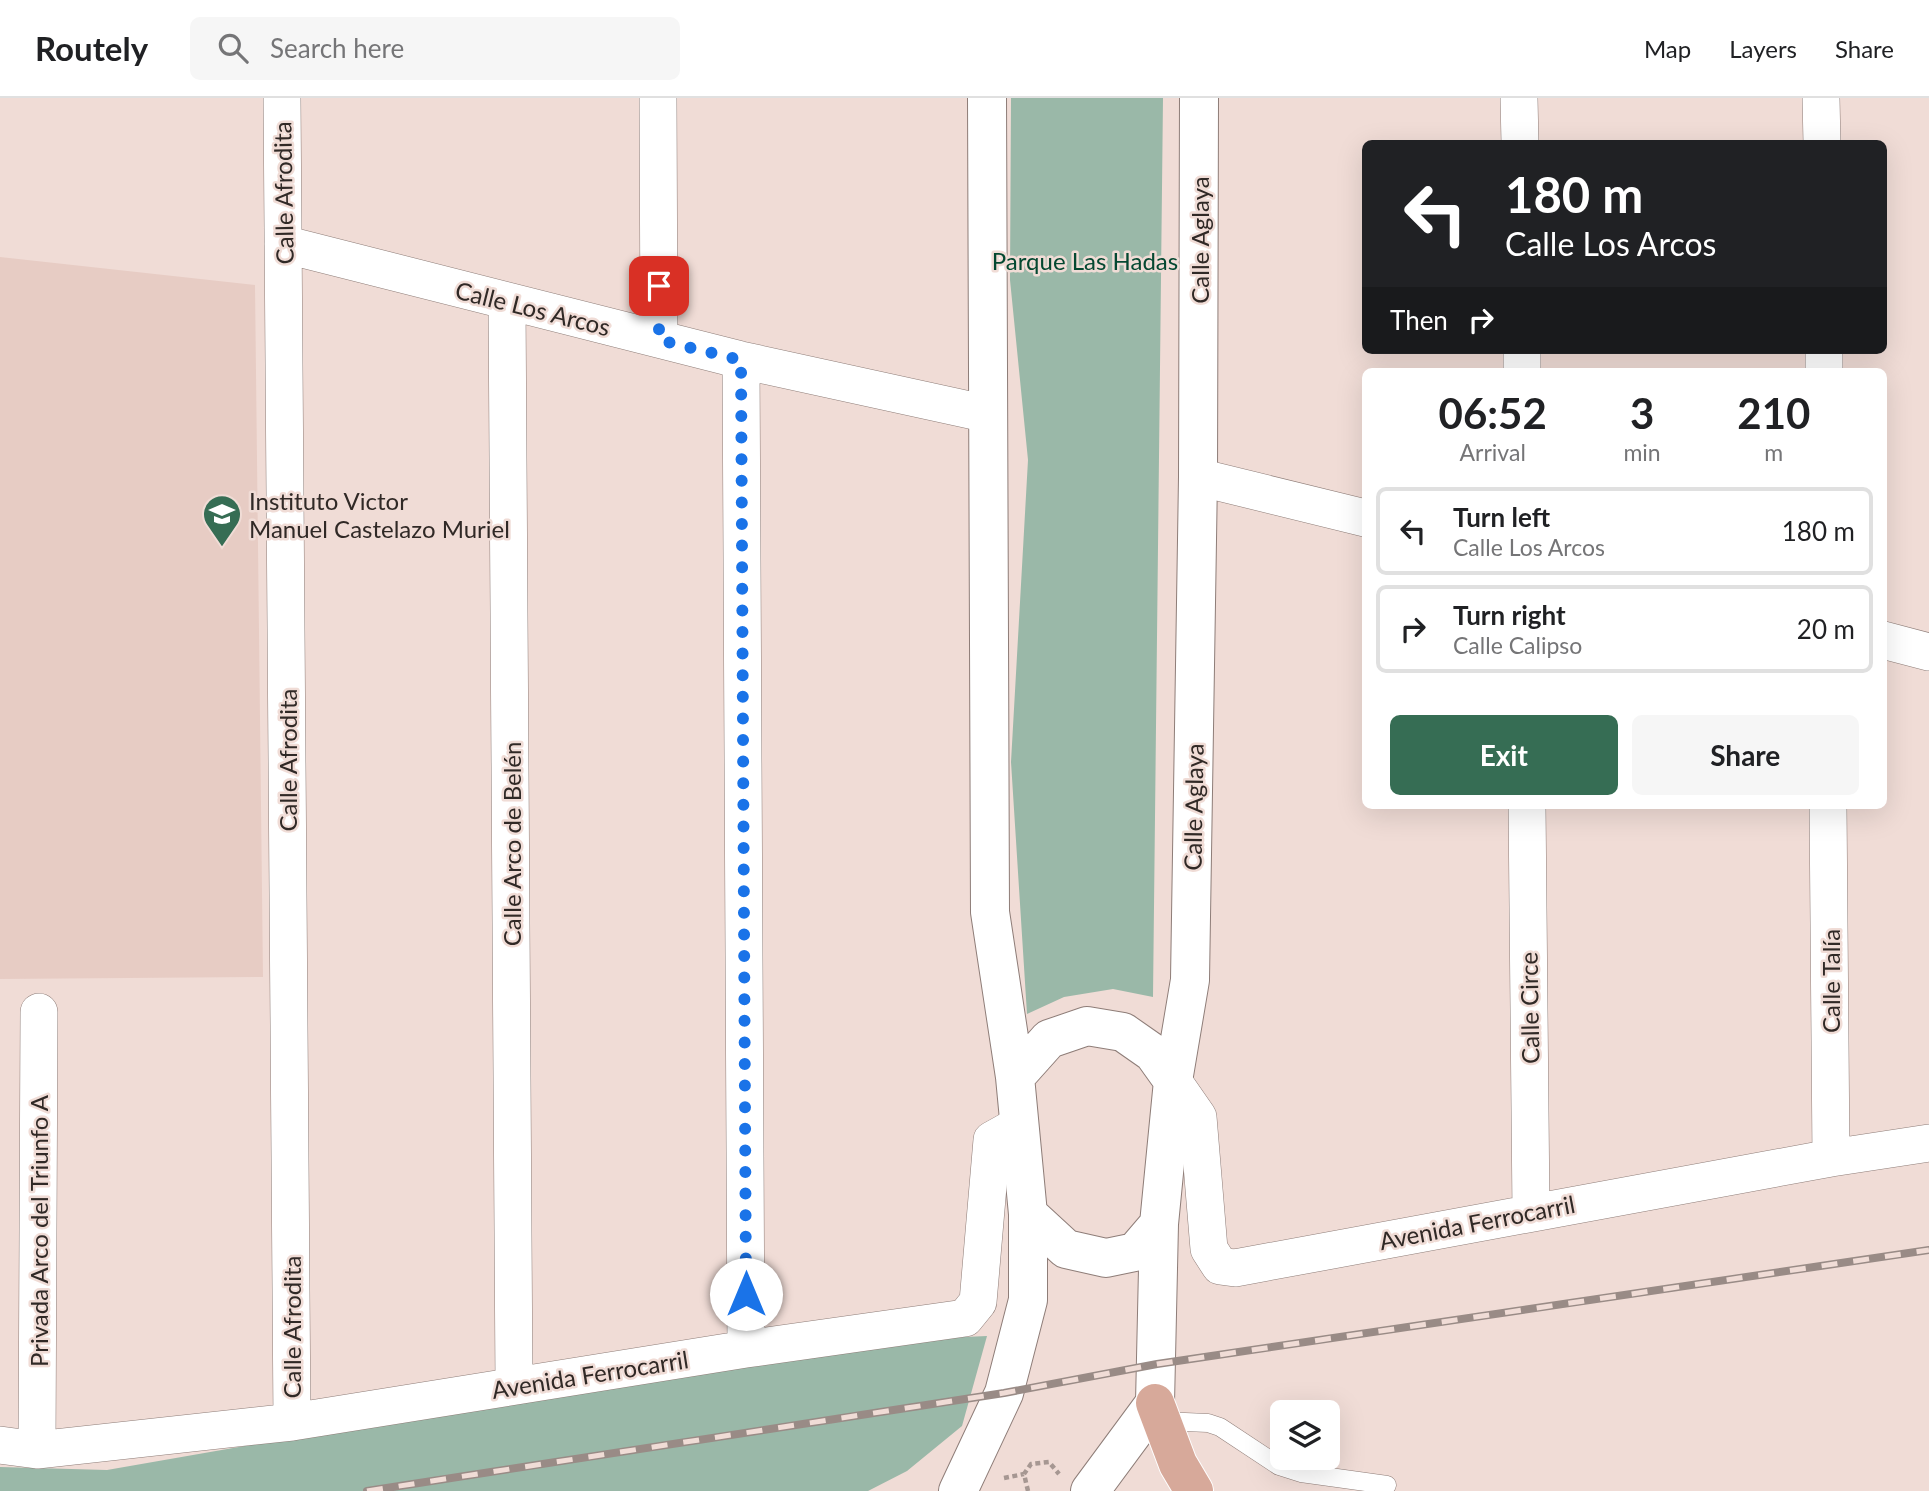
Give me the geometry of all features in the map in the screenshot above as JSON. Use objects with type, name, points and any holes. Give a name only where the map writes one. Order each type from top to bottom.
[{"type":"main road","points":[[958,1491],[1004,1393],[1028,1300],[1028,1214],[1014,1077],[990,912],[987,98]]},
{"type":"main road","name":"Calle Aglaya","points":[[1159,1412],[1159,1224],[1173,1081],[1190,980],[1198,477],[1199,98]]},
{"type":"main road","points":[[1014,1077],[1049,1039],[1087,1026],[1123,1032],[1153,1053],[1173,1081]]},
{"type":"main road","points":[[1028,1214],[1066,1249],[1106,1258],[1135,1252],[1159,1224]]},
{"type":"main road","points":[[1074,1487],[1159,1412],[1178,1464],[1194,1491]]},
{"type":"street","name":"Calle Afrodita","points":[[282,98],[292,1422]]},
{"type":"street","points":[[658,98],[659,340]]},
{"type":"street","points":[[1519,98],[1520,140]]},
{"type":"street","points":[[1821,98],[1822,140]]},
{"type":"street","name":"Calle Los Arcos","points":[[284,244],[741,360],[988,414]]},
{"type":"street","name":"Calle Arco de Belén","points":[[508,302],[514,1386]]},
{"type":"street","points":[[741,360],[746,1349]]},
{"type":"street","points":[[1198,477],[1362,517]]},
{"type":"street","points":[[1887,641],[1929,652]]},
{"type":"street","name":"Calle Circe","points":[[1527,809],[1531,1212]]},
{"type":"street","name":"Calle Talía","points":[[1828,809],[1831,1158]]},
{"type":"street","name":"Privada Arco del Triunfo A","points":[[37,1450],[39,1012]]},
{"type":"street","name":"Avenida Ferrocarril","points":[[1173,1081],[1198,1117],[1209,1249],[1220,1266],[1235,1268],[1531,1212],[1929,1143]]},
{"type":"street","name":"Avenida Ferrocarril","points":[[0,1446],[37,1450],[292,1422],[746,1349],[965,1318],[978,1302],[992,1140],[1019,1125]]},
{"type":"lane","points":[[1159,1412],[1220,1427],[1279,1466],[1301,1473],[1387,1485]]},
{"type":"path","points":[[1028,1491],[1024,1474],[1037,1461],[1054,1466],[1074,1487]]},
{"type":"shaded area","name":"Instituto Victor Manuel Castelazo Muriel","points":[[0,257],[255,285],[263,977],[0,979]]},
{"type":"green space","name":"Parque Las Hadas","points":[[1011,98],[1163,98],[1153,997],[1113,989],[1064,997],[1027,1014],[1011,762],[1028,460],[1010,280]]},
{"type":"green space","points":[[987,1336],[962,1426],[907,1471],[868,1491],[0,1491],[0,1467],[107,1470],[422,1415],[920,1339]]},
{"type":"railway","points":[[367,1491],[1004,1393],[1157,1364],[1929,1250]]},
{"type":"place","name":"Instituto Victor Manuel Castelazo Muriel","points":[[222,548]]},
{"type":"route","points":[[659,286],[659,340],[741,360],[746,1294]]}]
